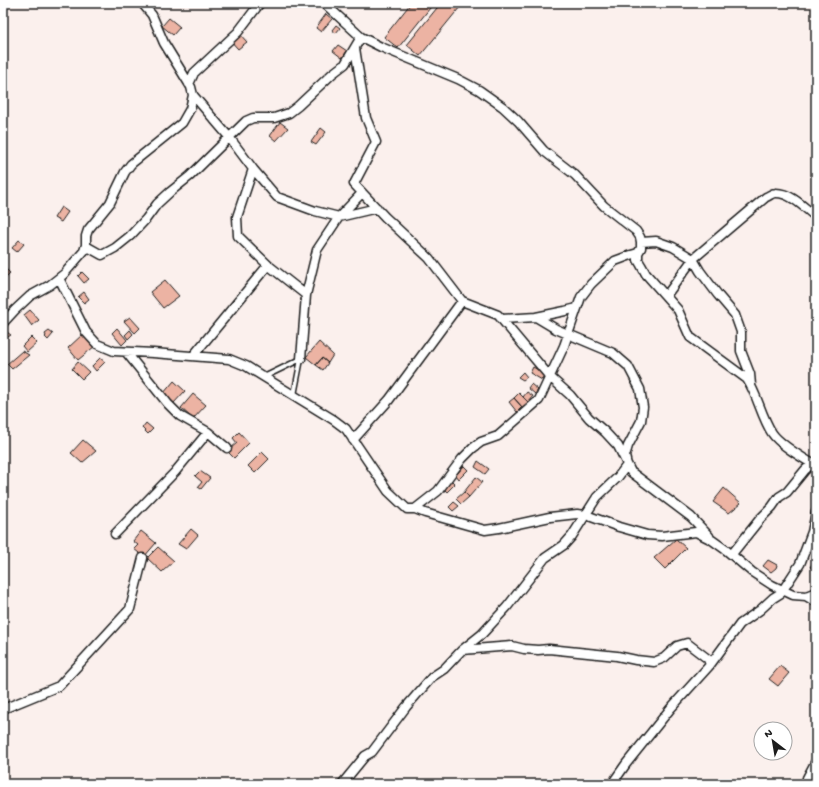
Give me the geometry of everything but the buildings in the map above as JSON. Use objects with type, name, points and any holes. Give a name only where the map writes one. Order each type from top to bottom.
[{"type":"street","points":[[142,3],[152,14],[164,43],[189,84],[193,95],[229,137],[253,170],[277,197],[315,211],[339,217],[377,208]]},
{"type":"street","points":[[189,84],[194,73],[238,32],[260,3]]},
{"type":"street","points":[[324,3],[361,37],[381,47],[458,79],[479,90],[503,107],[518,121],[544,151],[575,175],[604,206],[636,231],[641,242],[638,260],[646,274],[678,310],[690,337],[747,379],[771,432],[783,444],[814,465],[806,470],[787,492],[779,497],[732,554]]},
{"type":"street","points":[[86,246],[102,255],[115,248],[130,236],[146,219],[156,204],[190,176],[246,121],[254,118],[274,118],[294,109],[345,64],[361,37]]},
{"type":"street","points":[[355,48],[366,118],[376,142],[354,184],[429,258],[462,301],[498,315],[550,377],[570,395],[589,418],[618,446],[631,472],[691,517],[698,530],[732,554],[752,572],[783,590],[793,594],[806,596],[816,602]]},
{"type":"street","points":[[182,73],[194,73]]},
{"type":"street","points":[[3,323],[14,310],[30,296],[60,278],[84,251],[88,230],[110,203],[125,172],[132,164],[182,123],[190,109],[193,95]]},
{"type":"street","points":[[253,170],[237,217],[238,236],[268,265],[306,295]]},
{"type":"street","points":[[301,359],[306,295],[317,250],[339,217],[362,193]]},
{"type":"street","points":[[666,296],[693,259],[766,197],[774,193],[785,194],[816,217]]},
{"type":"street","points":[[641,242],[656,241],[673,246],[693,259],[700,271],[735,315],[741,332],[741,351],[750,374],[751,386]]},
{"type":"street","points":[[415,509],[438,491],[462,459],[473,448],[481,442],[498,436],[538,400],[550,377],[568,334],[581,297],[604,270],[615,261],[638,253]]},
{"type":"street","points":[[193,356],[268,265]]},
{"type":"street","points":[[60,278],[86,332],[98,344],[114,351],[229,359],[246,366],[334,420],[346,429],[388,491],[407,509],[415,509],[485,530],[556,516],[577,514],[586,515],[619,527],[662,536],[698,530]]},
{"type":"street","points":[[353,440],[389,400],[462,301]]},
{"type":"street","points":[[501,319],[536,318],[576,308]]},
{"type":"street","points":[[342,784],[365,756],[372,752],[406,707],[432,678],[444,669],[462,650],[482,634],[507,607],[545,558],[564,545],[577,530],[597,497],[618,477],[627,464],[625,456],[628,446],[641,421],[643,406],[640,388],[628,366],[613,353],[556,329],[536,318]]},
{"type":"street","points":[[126,352],[168,404],[180,416],[208,432],[227,448]]},
{"type":"street","points":[[115,534],[175,472],[208,432]]},
{"type":"street","points":[[612,784],[626,764],[671,708],[710,665],[740,624],[781,593],[800,564],[812,532],[816,512]]},
{"type":"street","points":[[3,709],[59,686],[130,609],[143,558]]},
{"type":"street","points":[[806,596],[816,592]]},
{"type":"street","points":[[462,650],[512,646],[524,649],[549,649],[617,656],[654,662],[664,658],[676,646],[687,643],[708,659],[710,665]]},
{"type":"street","points":[[807,778],[816,761]]},
{"type":"lane","points":[[264,377],[301,359]]},
{"type":"lane","points":[[294,395],[301,359]]}]
